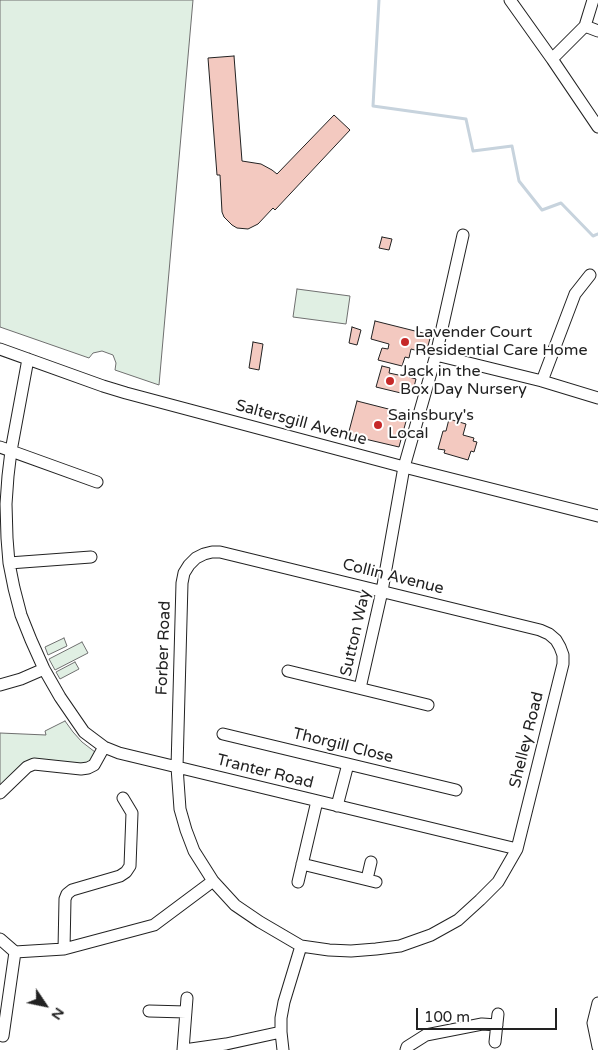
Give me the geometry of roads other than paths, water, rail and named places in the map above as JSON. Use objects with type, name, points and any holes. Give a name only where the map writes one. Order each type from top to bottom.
[{"type":"street","points":[[510,0],[598,127]]},
{"type":"street","points":[[552,59],[585,26],[593,0]]},
{"type":"street","points":[[585,26],[598,31]]},
{"type":"street","name":"Sutton Way","points":[[360,688],[382,591],[404,467],[436,355],[463,235]]},
{"type":"street","points":[[542,381],[575,294],[590,274]]},
{"type":"street","name":"Saltersgill Avenue","points":[[0,349],[126,393],[404,467],[598,516]]},
{"type":"street","points":[[436,355],[542,381],[598,398]]},
{"type":"street","name":"Tranter Road","points":[[28,360],[6,449],[9,563],[21,615],[31,640],[44,669],[84,732],[104,747],[119,753],[517,849]]},
{"type":"street","points":[[6,449],[97,482]]},
{"type":"street","name":"Forber Road","points":[[220,552],[212,552],[196,558],[184,573],[182,583],[177,767],[180,809],[194,851],[213,881],[235,905],[301,946]]},
{"type":"street","name":"Collin Avenue","points":[[220,552],[540,630],[556,640]]},
{"type":"street","points":[[9,563],[91,557]]},
{"type":"street","name":"Shelley Road","points":[[301,946],[350,951],[400,946],[431,935],[458,920],[498,882],[517,849],[563,664],[563,655],[556,640]]},
{"type":"street","points":[[0,684],[21,679],[44,669]]},
{"type":"street","points":[[288,671],[428,705]]},
{"type":"street","name":"Thorgill Close","points":[[224,734],[456,790]]},
{"type":"street","points":[[0,793],[27,767],[34,764],[81,769],[88,768],[94,765],[104,747]]},
{"type":"street","points":[[337,806],[348,764]]},
{"type":"street","points":[[64,949],[65,900],[68,894],[72,890],[120,876],[130,866],[132,814],[123,798]]},
{"type":"street","points":[[298,882],[317,801]]},
{"type":"street","points":[[302,864],[372,881],[371,862]]},
{"type":"street","points":[[0,938],[15,952],[64,949],[154,925],[213,881]]},
{"type":"street","points":[[283,1050],[281,1018],[301,946]]},
{"type":"street","points":[[3,1036],[15,952]]},
{"type":"street","points":[[187,998],[183,1050],[226,1044],[281,1032]]},
{"type":"street","points":[[598,1003],[593,1023],[598,1047]]},
{"type":"street","points":[[149,1011],[186,1012]]},
{"type":"street","points":[[406,1050],[407,1047],[426,1035],[482,1024],[497,1019],[495,1042]]},
{"type":"waterway","points":[[379,0],[373,106],[466,119],[473,151],[512,146],[519,181],[542,210],[561,203],[593,236],[598,234]]},
{"type":"place","name":"Lavender Court Residential Care Home","points":[[405,342]]},
{"type":"place","name":"Jack in the Box Day Nursery","points":[[390,381]]},
{"type":"place","name":"Sainsbury's Local","points":[[378,425]]}]
